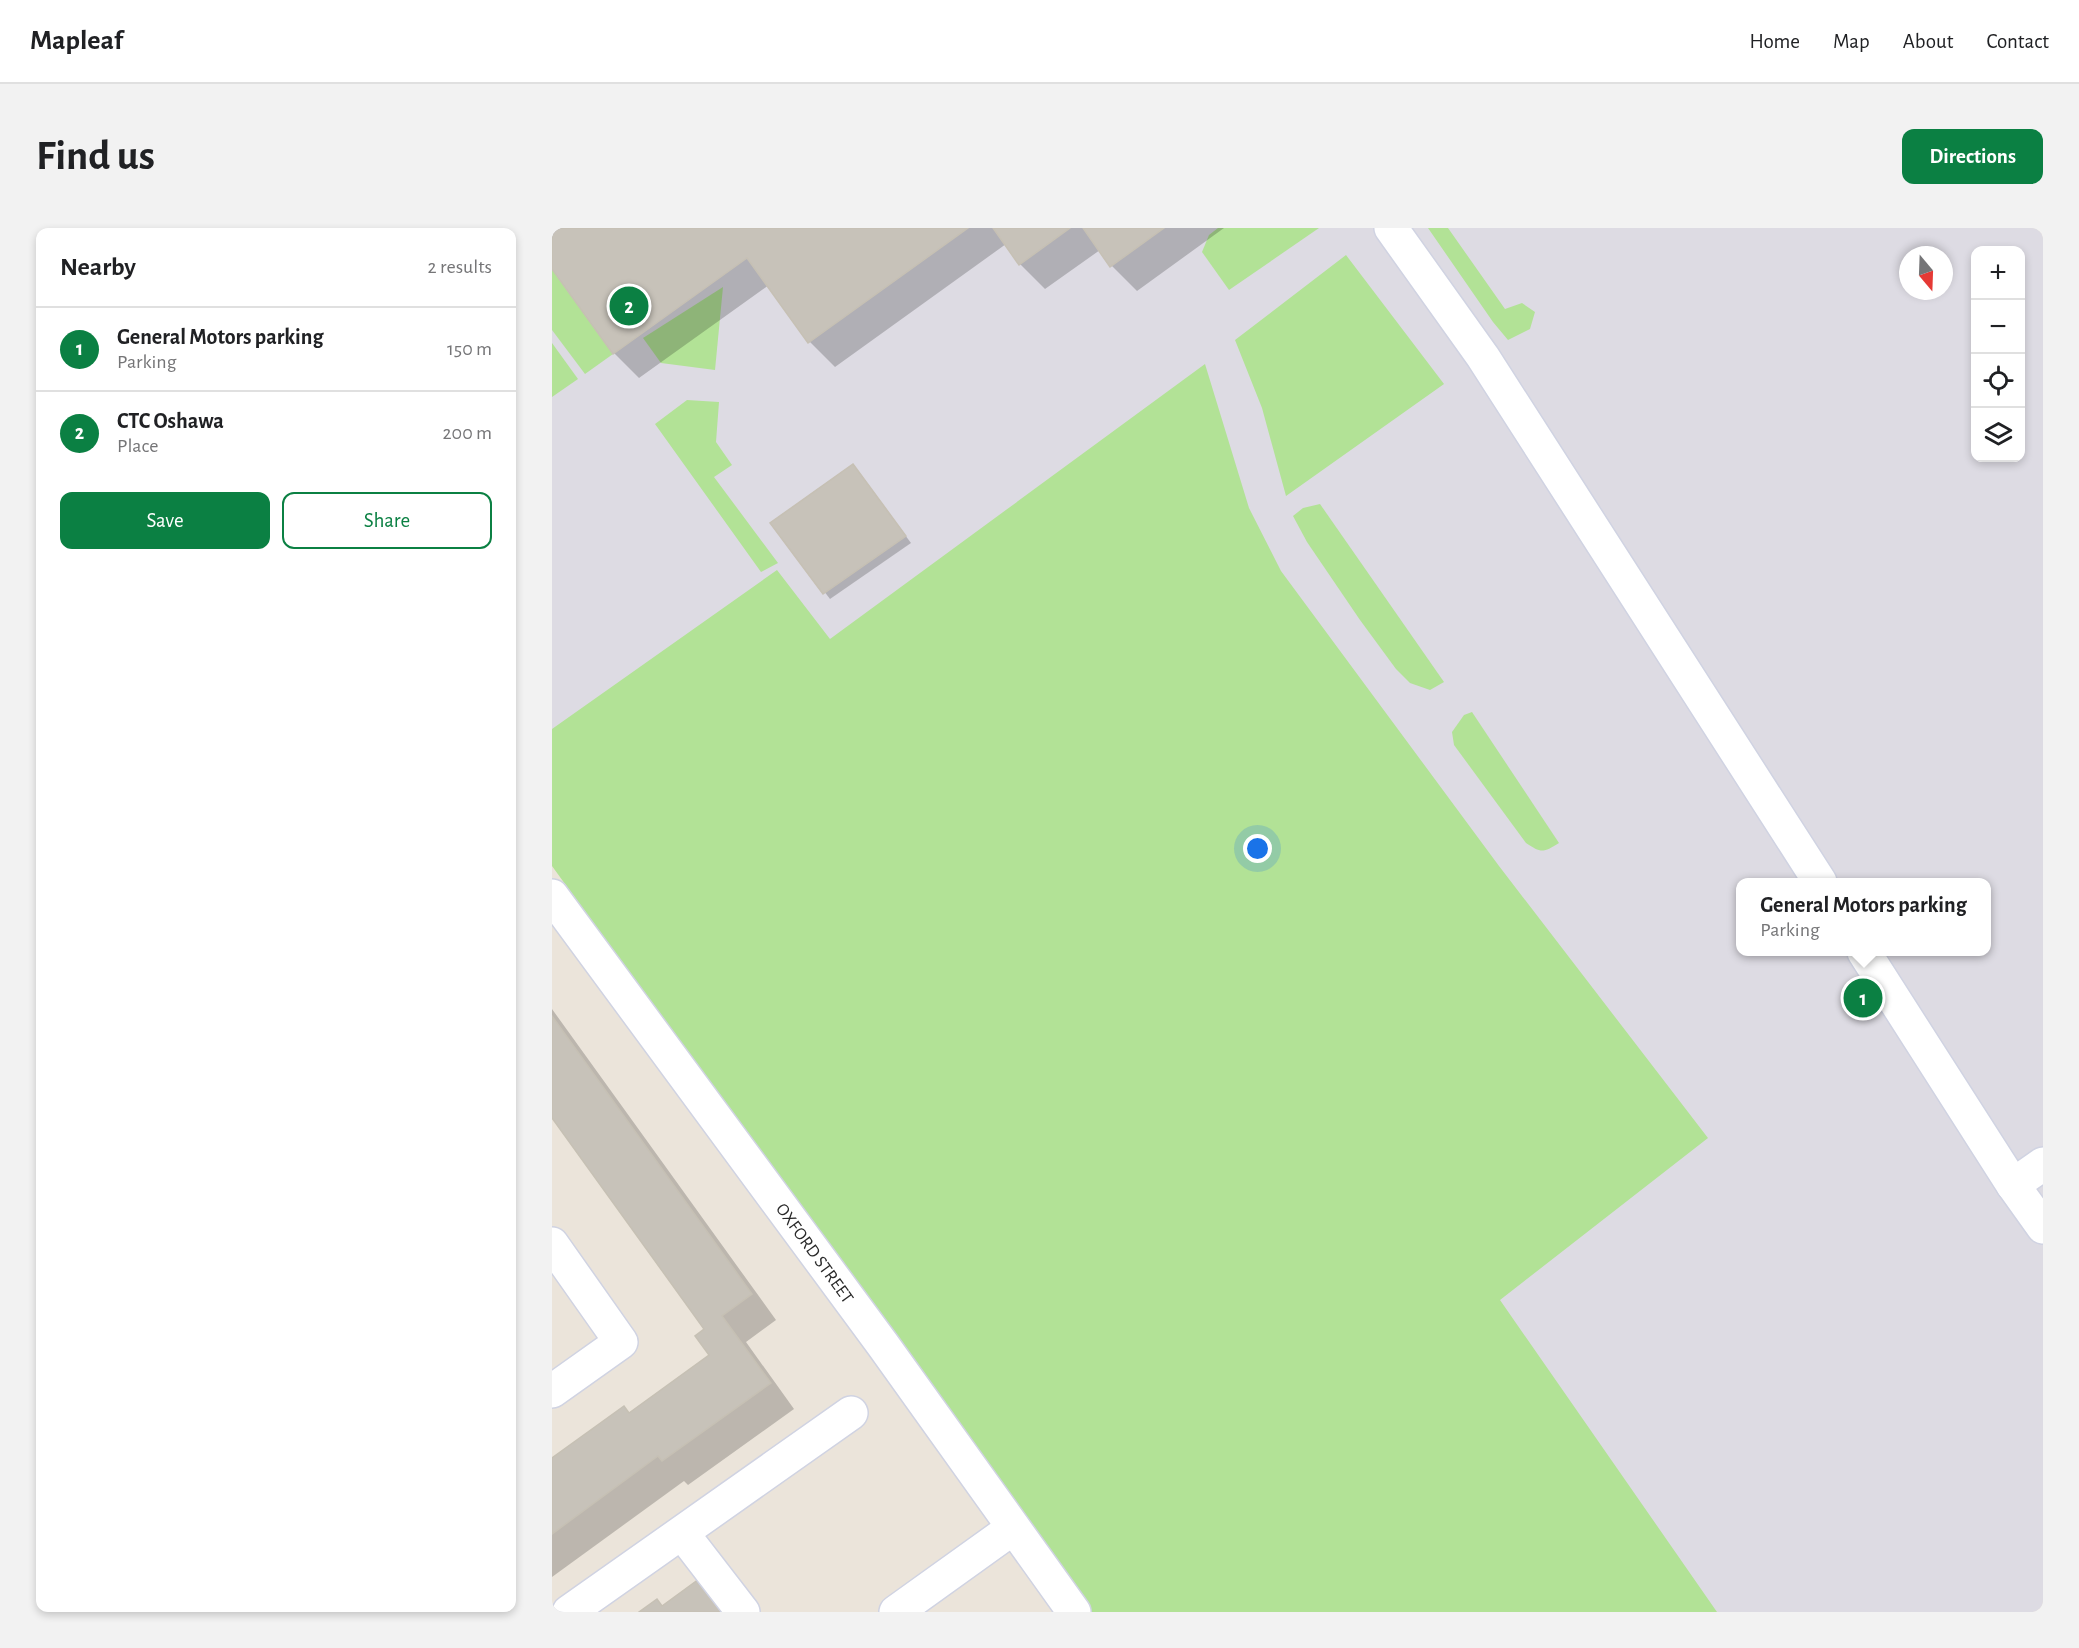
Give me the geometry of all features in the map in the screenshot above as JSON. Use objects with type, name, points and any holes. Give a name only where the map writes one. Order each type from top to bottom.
[{"type":"street","points":[[1391,228],[1483,357],[1817,878]]},
{"type":"street","name":"OXFORD STREET","points":[[552,896],[876,1336],[1074,1612]]},
{"type":"street","points":[[1867,956],[2013,1185],[2043,1227]]},
{"type":"street","points":[[2013,1185],[2043,1164]]},
{"type":"street","points":[[552,1244],[621,1342],[552,1391]]},
{"type":"street","points":[[569,1612],[851,1413]]},
{"type":"street","points":[[896,1612],[1013,1528]]},
{"type":"street","points":[[682,1533],[743,1612]]},
{"type":"shaded area","points":[[552,228],[2043,228],[2043,1612],[1107,1612],[552,834]]},
{"type":"green space","points":[[1218,228],[1319,228],[1229,290],[1202,252],[1209,235]]},
{"type":"green space","points":[[1428,228],[1448,228],[1505,309],[1522,303],[1535,312],[1530,329],[1508,340]]},
{"type":"green space","points":[[1346,255],[1444,384],[1286,496],[1262,408],[1235,340]]},
{"type":"green space","points":[[552,269],[613,354],[585,374],[552,330]]},
{"type":"green space","points":[[723,287],[715,370],[661,363],[643,338]]},
{"type":"green space","points":[[552,343],[578,379],[552,397]]},
{"type":"green space","points":[[1205,364],[1249,508],[1281,571],[1499,866],[1708,1138],[1500,1300],[1717,1612],[1092,1612],[552,866],[552,729],[777,570],[830,639]]},
{"type":"green space","points":[[687,400],[719,402],[716,442],[732,465],[714,477],[778,563],[761,572],[655,424]]},
{"type":"green space","points":[[1320,504],[1444,682],[1430,690],[1410,683],[1396,669],[1360,620],[1307,542],[1293,516],[1303,508]]},
{"type":"green space","points":[[1472,712],[1559,843],[1542,850],[1535,849],[1526,843],[1454,745],[1452,732],[1464,715]]},
{"type":"building","points":[[552,228],[968,228],[808,343],[747,258],[613,354],[552,269]]},
{"type":"building","points":[[993,228],[1070,228],[1019,265]]},
{"type":"building","points":[[1083,228],[1164,228],[1110,267]]},
{"type":"building","points":[[853,464],[906,536],[823,594],[770,523]]},
{"type":"building","points":[[552,1016],[752,1294],[722,1316],[771,1383],[662,1461],[658,1456],[552,1534],[552,1458],[624,1406],[629,1413],[709,1355],[695,1336],[704,1329],[552,1118]]},
{"type":"building","points":[[699,1579],[722,1612],[639,1612],[657,1599],[662,1606]]},
{"type":"place","name":"CTC Oshawa","points":[[629,306]]},
{"type":"place","name":"General Motors parking","points":[[1863,998]]}]
